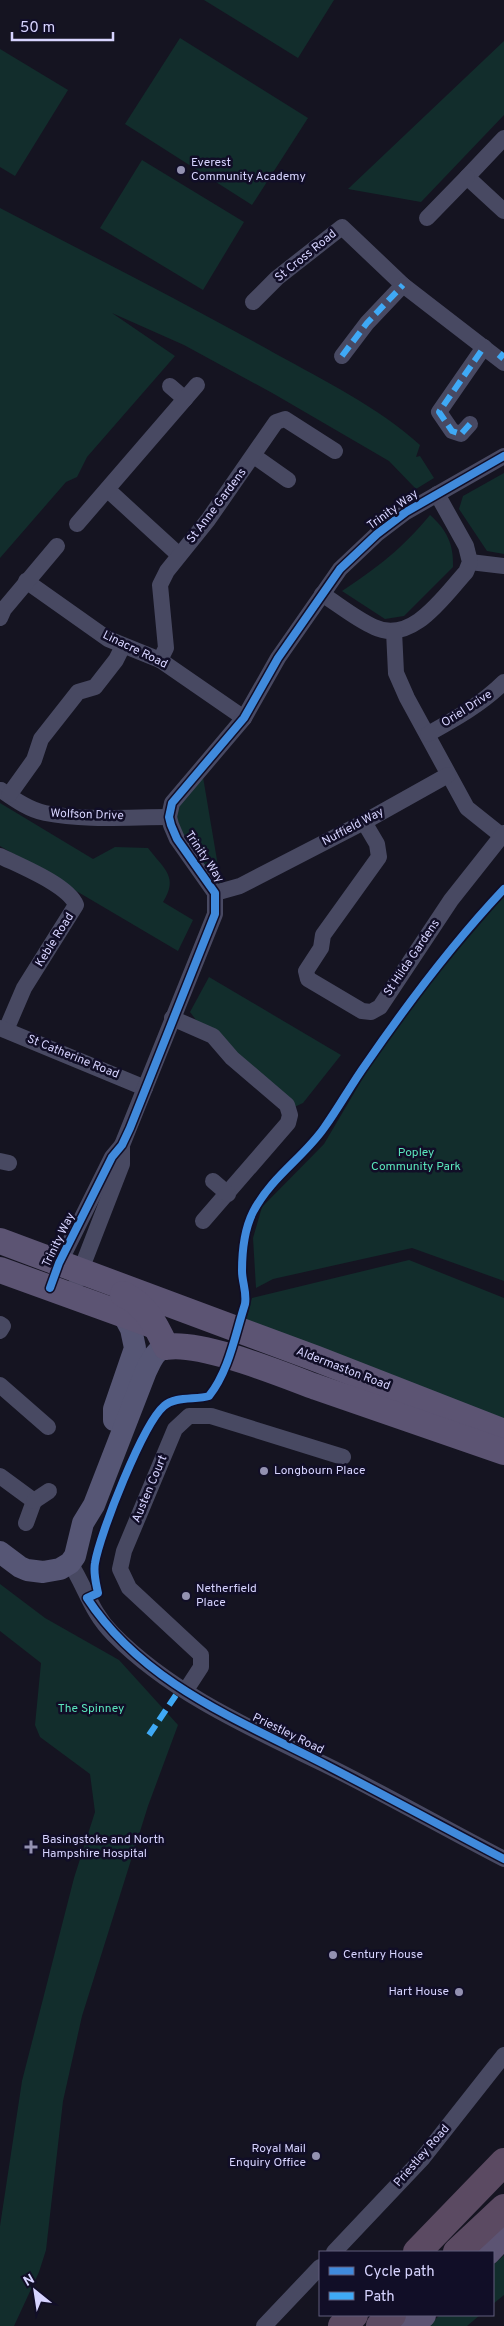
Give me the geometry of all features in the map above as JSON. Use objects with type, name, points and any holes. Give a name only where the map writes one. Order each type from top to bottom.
[{"type":"highway","points":[[418,2251],[504,2162]]},
{"type":"highway","points":[[436,2251],[504,2184]]},
{"type":"highway","points":[[458,2251],[504,2208]]},
{"type":"highway","points":[[458,2251],[504,2216]]},
{"type":"highway","points":[[342,2326],[353,2316]]},
{"type":"highway","points":[[360,2326],[370,2316]]},
{"type":"highway","points":[[380,2326],[391,2316]]},
{"type":"main road","name":"Aldermaston Road","points":[[0,1241],[504,1432]]},
{"type":"main road","name":"Aldermaston Road","points":[[70,1266],[142,1305],[161,1337]]},
{"type":"main road","name":"Aldermaston Road","points":[[0,1270],[123,1314],[161,1337],[196,1339],[263,1368],[504,1452]]},
{"type":"main road","points":[[161,1337],[170,1313],[181,1308]]},
{"type":"main road","points":[[489,2251],[504,2235]]},
{"type":"main road","points":[[410,2326],[421,2316]]},
{"type":"street","points":[[427,218],[504,138]]},
{"type":"street","points":[[467,177],[504,211]]},
{"type":"street","name":"St Cross Road","points":[[253,302],[277,278],[342,226],[403,285],[484,347],[502,358]]},
{"type":"street","points":[[342,356],[368,323],[403,285]]},
{"type":"street","points":[[470,424],[461,434],[452,432],[439,412],[484,347]]},
{"type":"street","points":[[77,524],[196,385]]},
{"type":"street","points":[[170,386],[185,399]]},
{"type":"street","name":"St Anne Gardens","points":[[160,660],[166,648],[160,585],[167,572],[254,456],[276,422],[285,419],[335,451]]},
{"type":"street","name":"St Anne Gardens","points":[[254,456],[288,480]]},
{"type":"street","name":"Trinity Way","points":[[60,1292],[112,1157],[122,1145],[212,923],[216,902],[215,893],[177,839],[169,817],[172,803],[230,737],[244,718],[278,658],[340,570],[377,534],[406,512],[504,456]]},
{"type":"street","name":"St Anne Gardens","points":[[108,490],[179,556]]},
{"type":"street","points":[[322,594],[375,628],[394,631],[405,629],[419,621],[466,572],[470,562],[466,546],[436,494]]},
{"type":"street","points":[[0,618],[4,609],[26,581],[57,546]]},
{"type":"street","points":[[470,562],[504,566]]},
{"type":"street","name":"Linacre Road","points":[[26,581],[92,628],[123,646],[160,660],[244,718]]},
{"type":"street","points":[[394,631],[396,673],[407,698],[428,734],[448,775]]},
{"type":"street","name":"Wolfson Drive","points":[[123,646],[116,660],[95,687],[78,692],[41,739],[34,760],[4,792],[27,806],[44,813],[86,817],[169,817]]},
{"type":"street","name":"Oriel Drive","points":[[428,734],[468,712],[504,682]]},
{"type":"street","name":"Nuffield Way","points":[[215,893],[240,886],[364,822],[448,775]]},
{"type":"street","name":"St Hilda Gardens","points":[[364,822],[377,844],[379,858],[323,935],[321,948],[306,971],[308,978],[362,1011],[371,1012],[380,1007],[451,900],[503,834],[467,808],[448,775]]},
{"type":"street","name":"Keble Road","points":[[0,856],[57,886],[72,896],[76,905],[24,988],[3,1029]]},
{"type":"street","points":[[172,1018],[213,1036],[232,1058],[287,1105],[290,1115],[288,1123],[204,1221]]},
{"type":"street","name":"St Catherine Road","points":[[3,1029],[145,1088]]},
{"type":"street","name":"Trinity Way","points":[[60,1292],[70,1266],[122,1164],[122,1145]]},
{"type":"street","points":[[213,1181],[228,1194]]},
{"type":"street","points":[[114,1420],[114,1409],[135,1348],[131,1329],[123,1314]]},
{"type":"street","points":[[0,1324],[3,1326],[0,1331]]},
{"type":"street","points":[[0,1552],[20,1567],[35,1571],[60,1569],[70,1563],[76,1556],[83,1523],[83,1505],[114,1420],[136,1364],[161,1337]]},
{"type":"street","points":[[83,1523],[94,1505],[146,1371],[154,1355],[160,1349],[161,1337]]},
{"type":"street","points":[[0,1385],[48,1427]]},
{"type":"street","name":"Austen Court","points":[[186,1690],[201,1667],[201,1655],[129,1588],[120,1569],[124,1551],[175,1429],[189,1416],[211,1416],[343,1458]]},
{"type":"street","points":[[0,1476],[34,1501]]},
{"type":"street","points":[[26,1523],[34,1501],[49,1491]]},
{"type":"street","name":"Priestley Road","points":[[70,1563],[87,1598],[113,1634],[134,1653],[186,1690],[235,1721],[325,1765],[504,1859]]},
{"type":"street","name":"Priestley Road","points":[[335,2251],[422,2158],[504,2055]]},
{"type":"street","points":[[264,2326],[319,2268]]},
{"type":"green space","points":[[204,0],[334,0],[298,58]]},
{"type":"green space","points":[[180,38],[308,118],[252,205],[125,124]]},
{"type":"green space","points":[[504,41],[504,115],[421,202],[348,189]]},
{"type":"green space","points":[[0,49],[68,90],[15,176],[0,167]]},
{"type":"green space","points":[[142,160],[244,222],[203,290],[100,228]]},
{"type":"green space","points":[[0,208],[207,316],[369,407],[404,431],[420,445],[416,457],[420,456],[434,478],[416,489],[389,461],[274,394],[184,345],[112,313],[175,356],[87,457],[77,477],[66,482],[0,558]]},
{"type":"green space","points":[[504,473],[504,554],[487,551],[459,509],[463,496]]},
{"type":"green space","points":[[430,515],[441,526],[448,538],[451,545],[453,567],[404,616],[385,619],[342,591],[389,557],[410,538]]},
{"type":"green space","points":[[203,777],[221,884],[212,882],[174,823],[177,804]]},
{"type":"green space","points":[[0,803],[93,859],[115,847],[148,848],[170,879],[168,893],[163,902],[193,920],[178,951],[0,846]]},
{"type":"green space","name":"Popley Community Park","points":[[504,896],[504,1281],[412,1248],[273,1279],[256,1288],[253,1238],[262,1207],[324,1144],[370,1066],[428,986],[425,986]]},
{"type":"green space","points":[[209,977],[341,1055],[303,1103],[290,1109],[196,1020],[190,1012]]},
{"type":"green space","points":[[409,1260],[504,1298],[504,1423],[245,1324],[252,1298]]},
{"type":"green space","name":"The Spinney","points":[[0,1584],[45,1618],[119,1660],[178,1725],[148,1806],[82,2016],[63,2101],[46,2250],[39,2272],[14,2326],[0,2326],[0,2226],[22,2081],[74,1878],[95,1812],[90,1774],[40,1737],[35,1725],[41,1663],[0,1631]]},
{"type":"green space","points":[[504,2255],[504,2295],[494,2303],[494,2264]]},
{"type":"green space","points":[[439,2316],[479,2316],[467,2326],[428,2326]]},
{"type":"marked path","points":[[342,356],[367,323],[403,285]]},
{"type":"marked path","points":[[470,424],[461,434],[452,431],[439,412],[484,347]]},
{"type":"marked path","points":[[499,359],[504,353]]},
{"type":"marked path","points":[[149,1735],[176,1695]]},
{"type":"cycle path","points":[[50,1288],[59,1263],[112,1157],[122,1145],[130,1128],[215,914],[215,893],[177,839],[171,825],[169,817],[172,803],[244,718],[278,658],[340,569],[377,534],[406,512],[504,456]]},
{"type":"cycle path","points":[[504,889],[467,931],[415,996],[382,1041],[316,1139],[269,1188],[253,1212],[247,1226],[243,1248],[242,1271],[245,1304],[227,1364],[209,1396],[174,1401],[164,1406],[155,1417],[134,1456],[105,1528],[94,1567],[98,1593],[87,1598],[110,1628],[136,1654],[164,1677],[195,1697],[504,1859]]},
{"type":"place","name":"Everest Community Academy","points":[[181,170]]},
{"type":"place","name":"Longbourn Place","points":[[264,1471]]},
{"type":"place","name":"Netherfield Place","points":[[186,1596]]},
{"type":"place","name":"Basingstoke and North Hampshire Hospital","points":[[31,1847]]},
{"type":"place","name":"Century House","points":[[333,1955]]},
{"type":"place","name":"Hart House","points":[[459,1992]]},
{"type":"place","name":"Royal Mail Enquiry Office","points":[[316,2156]]}]
